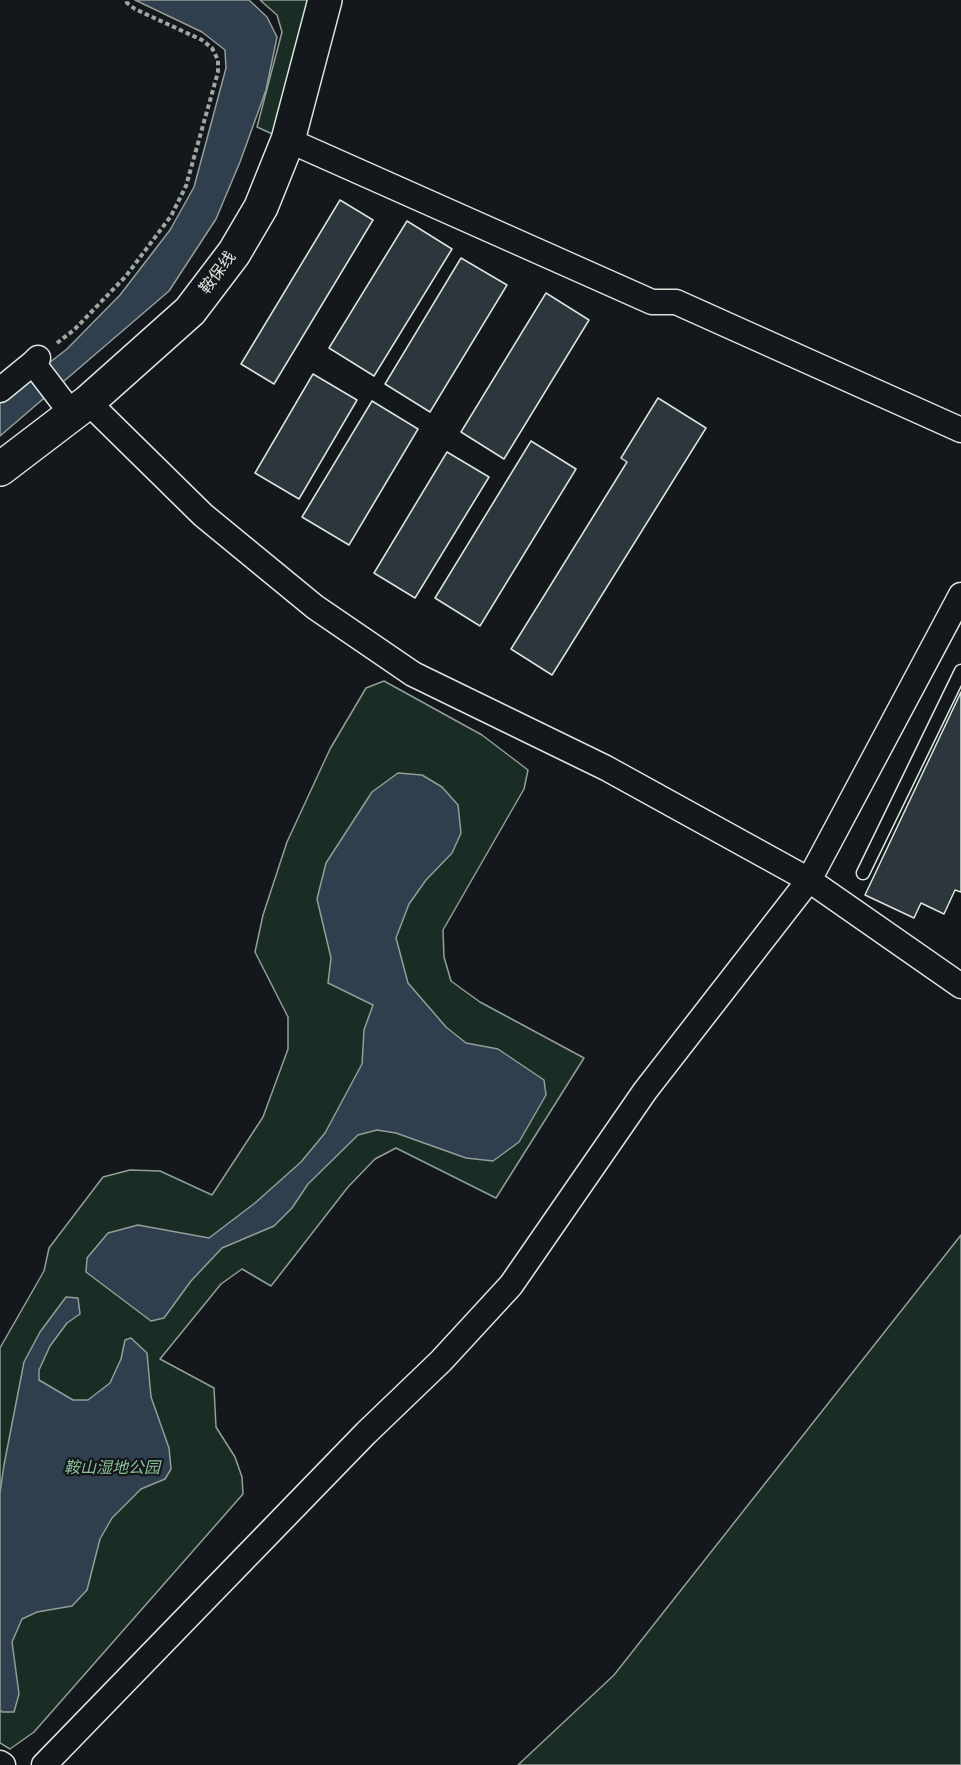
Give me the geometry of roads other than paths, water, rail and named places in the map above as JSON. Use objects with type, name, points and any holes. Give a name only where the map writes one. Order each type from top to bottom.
[{"type":"main road","name":"鞍保线","points":[[0,469],[73,404],[190,310],[222,269],[261,207],[288,141],[325,0]]},
{"type":"street","points":[[288,141],[652,302],[676,302],[961,430]]},
{"type":"street","points":[[0,390],[36,363],[73,404],[203,515],[315,607],[413,674],[606,768],[808,880],[961,986]]},
{"type":"street","points":[[44,1765],[366,1433],[441,1361],[511,1285],[645,1091],[808,880],[961,595]]},
{"type":"lane","points":[[863,873],[961,671]]},
{"type":"water","points":[[135,0],[249,0],[267,17],[277,37],[266,90],[216,219],[169,291],[0,436],[0,401],[67,349],[120,295],[170,230],[194,187],[226,68],[225,50],[202,32]]},
{"type":"water","points":[[398,773],[422,775],[442,787],[458,805],[461,833],[452,853],[426,880],[409,904],[396,938],[408,983],[446,1027],[466,1043],[498,1049],[544,1080],[546,1095],[519,1142],[493,1161],[466,1158],[396,1133],[377,1130],[358,1135],[308,1184],[292,1208],[274,1226],[222,1248],[191,1281],[164,1318],[151,1321],[86,1272],[87,1258],[108,1233],[138,1225],[209,1238],[255,1203],[301,1162],[325,1133],[362,1064],[364,1030],[373,1005],[328,983],[331,958],[317,899],[326,863],[372,792]]},
{"type":"water","points":[[66,1297],[78,1298],[80,1314],[67,1323],[50,1346],[39,1370],[39,1380],[73,1400],[88,1400],[110,1383],[121,1359],[125,1340],[131,1338],[147,1353],[151,1397],[169,1448],[171,1469],[165,1479],[141,1489],[112,1518],[100,1539],[87,1590],[72,1606],[37,1612],[22,1619],[12,1642],[19,1694],[14,1712],[2,1712],[0,1710],[0,1493],[4,1465],[24,1362],[40,1332]]},
{"type":"park label","name":"鞍山湿地公园","points":[[112,1468]]}]
